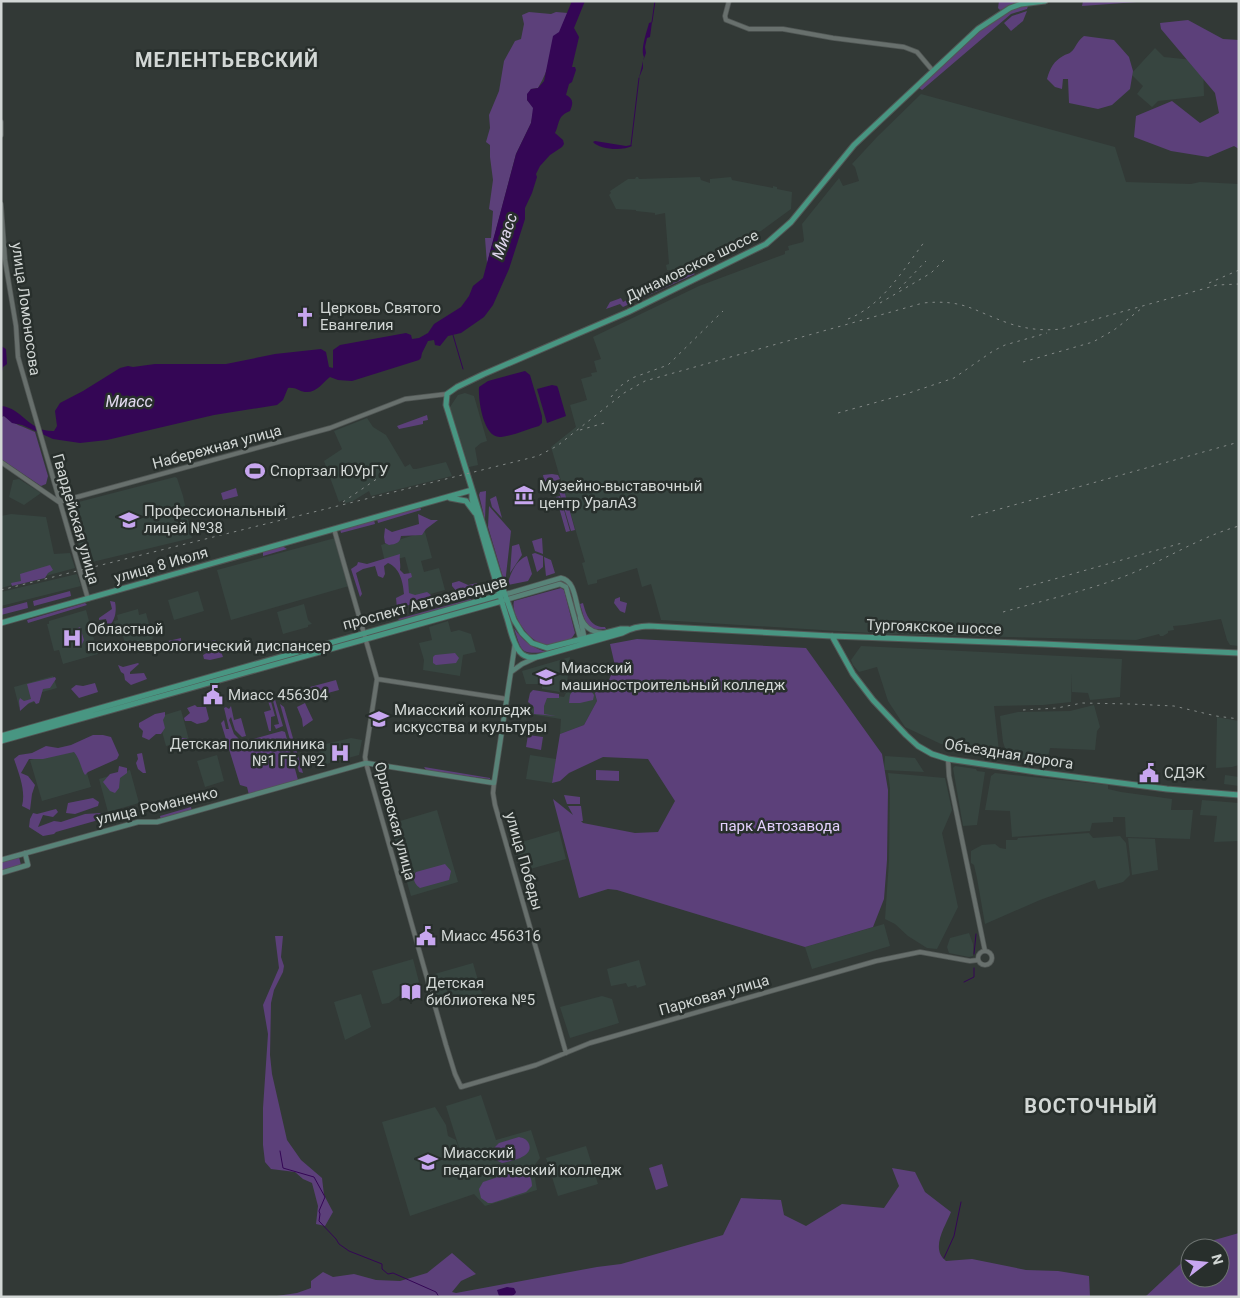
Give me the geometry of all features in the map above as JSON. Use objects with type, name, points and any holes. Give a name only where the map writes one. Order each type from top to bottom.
[{"type":"main road","name":"Динамовское шоссе","points":[[447,394],[484,374],[606,322],[766,244],[791,222],[854,145],[978,29],[999,14],[1021,4],[1045,1]]},
{"type":"main road","points":[[447,394],[446,405],[502,586],[503,597],[518,627],[527,638],[538,646],[547,648],[583,642]]},
{"type":"main road","points":[[472,490],[472,500],[503,597],[515,642],[520,652],[525,656],[535,657]]},
{"type":"main road","name":"улица 8 Июля","points":[[1,623],[472,490]]},
{"type":"main road","points":[[447,497],[466,501],[478,517]]},
{"type":"main road","name":"проспект Автозаводцев","points":[[1,736],[503,597],[560,578],[570,584],[580,616]]},
{"type":"main road","name":"проспект Автозаводцев","points":[[503,597],[560,584],[563,585],[566,587],[583,642]]},
{"type":"main road","points":[[580,616],[583,642]]},
{"type":"main road","points":[[580,616],[586,626],[592,631],[608,633]]},
{"type":"main road","name":"Тургоякское шоссе","points":[[583,642],[639,626],[1239,654]]},
{"type":"main road","name":"Тургоякское шоссе","points":[[583,642],[608,633],[628,629]]},
{"type":"main road","name":"проспект Автозаводцев","points":[[1,741],[364,636]]},
{"type":"main road","name":"Объездная дорога","points":[[832,636],[859,682],[906,736],[926,751],[948,759],[1159,788],[1239,795]]},
{"type":"main road","name":"улица Победы","points":[[494,783],[515,642]]},
{"type":"main road","points":[[511,672],[535,657],[583,642]]},
{"type":"main road","name":"улица Романенко","points":[[1,860],[138,822],[157,822],[366,763],[494,783]]},
{"type":"main road","points":[[1,873],[28,865],[25,853]]},
{"type":"street","points":[[729,1],[725,16],[726,20],[749,29],[783,29],[833,38],[904,47],[917,52],[933,71]]},
{"type":"street","points":[[1,122],[1,135]]},
{"type":"street","name":"улица Ломоносова","points":[[1,204],[5,260],[16,326],[18,357],[43,446]]},
{"type":"street","name":"Набережная улица","points":[[59,502],[321,431],[401,400],[418,396],[447,394]]},
{"type":"street","points":[[436,395],[446,405]]},
{"type":"street","name":"Гвардейская улица","points":[[43,446],[88,599]]},
{"type":"street","points":[[1,462],[59,502]]},
{"type":"street","name":"Орловская улица","points":[[334,529],[377,679],[366,763],[446,1045],[461,1088]]},
{"type":"street","points":[[377,679],[507,699]]},
{"type":"street","points":[[948,759],[949,776],[985,951],[992,956],[992,962],[985,965],[981,964],[978,960],[980,954],[985,951]]},
{"type":"street","name":"улица Победы","points":[[494,783],[493,793],[496,810],[566,1053]]},
{"type":"street","name":"Парковая улица","points":[[461,1088],[536,1065],[589,1044],[837,971],[901,955],[920,952],[978,960]]},
{"type":"shaded area","points":[[1155,48],[1164,57],[1203,61],[1204,96],[1158,101],[1152,107],[1137,94],[1143,86],[1131,74]]},
{"type":"shaded area","points":[[921,94],[1115,147],[1126,182],[1239,184],[1239,646],[1230,645],[1221,619],[1173,626],[1174,630],[1168,631],[1163,636],[1159,634],[1136,640],[885,634],[661,620],[651,584],[642,587],[637,568],[597,580],[597,583],[588,585],[582,563],[585,562],[551,447],[576,427],[570,405],[587,400],[581,379],[592,376],[591,373],[597,372],[594,361],[601,359],[593,337],[699,286],[785,254],[785,251],[789,250],[788,246],[803,242],[802,224],[839,178],[843,186],[859,181],[855,167],[852,164]]},
{"type":"shaded area","points":[[636,177],[639,179],[700,177],[701,180],[710,183],[710,179],[731,177],[732,180],[773,188],[773,186],[777,187],[777,189],[792,192],[791,209],[761,231],[740,238],[740,241],[736,242],[737,248],[719,250],[671,272],[667,270],[666,265],[669,264],[665,213],[655,215],[655,213],[636,210],[616,209],[609,195],[610,191],[628,179],[635,179]]},
{"type":"shaded area","points":[[465,393],[474,396],[487,441],[475,448],[478,465],[469,467],[450,407],[458,395]]},
{"type":"shaded area","points":[[367,418],[373,427],[386,435],[405,467],[410,464],[413,469],[416,469],[446,462],[452,476],[371,496],[369,491],[353,501],[346,503],[343,500],[339,502],[324,461],[342,449],[334,431]]},
{"type":"shaded area","name":"Профессиональный лицей №38","points":[[175,477],[183,496],[192,538],[84,564],[67,505]]},
{"type":"shaded area","points":[[19,479],[41,493],[24,505],[9,497],[13,480]]},
{"type":"shaded area","points":[[11,514],[46,517],[54,554],[70,553],[75,568],[1,588],[1,516]]},
{"type":"shaded area","points":[[425,532],[432,558],[421,561],[424,572],[439,568],[445,590],[409,600],[403,578],[410,576],[405,557],[385,562],[381,545]]},
{"type":"shaded area","points":[[335,538],[349,586],[231,620],[217,570]]},
{"type":"shaded area","points":[[77,574],[81,586],[1,606],[1,592]]},
{"type":"shaded area","points":[[198,591],[204,611],[174,620],[168,600]]},
{"type":"shaded area","points":[[304,604],[308,620],[312,624],[308,625],[308,627],[283,634],[277,612]]},
{"type":"shaded area","points":[[138,609],[139,615],[146,613],[153,639],[130,646],[129,643],[125,644],[122,632],[117,633],[114,621],[118,620],[117,615]]},
{"type":"shaded area","name":"Областной психоневрологический диспансер","points":[[86,610],[98,654],[63,664],[59,650],[54,651],[47,624],[49,624],[49,621]]},
{"type":"shaded area","points":[[448,621],[451,632],[459,630],[471,634],[476,652],[463,655],[460,676],[423,670],[424,660],[419,643],[432,640],[429,627]]},
{"type":"shaded area","points":[[861,646],[1122,659],[1120,697],[1090,700],[1088,693],[1072,692],[1072,673],[1071,702],[1043,705],[994,706],[1000,760],[985,754],[941,744],[905,727],[888,701],[877,667],[859,672],[853,665],[851,660]]},
{"type":"shaded area","points":[[570,657],[566,692],[592,685],[597,701],[584,725],[560,734],[561,719],[529,714],[532,692],[564,697],[566,693],[542,689],[542,684],[526,684],[522,671]]},
{"type":"shaded area","points":[[53,676],[57,688],[35,694],[37,701],[19,707],[14,687]]},
{"type":"shaded area","points":[[1094,705],[1100,727],[1097,731],[1095,750],[1050,748],[1047,762],[1008,758],[1008,751],[1003,742],[1000,716],[1018,712],[1070,711]]},
{"type":"shaded area","points":[[181,710],[189,740],[166,746],[158,717]]},
{"type":"shaded area","points":[[1217,717],[1239,721],[1239,765],[1216,768]]},
{"type":"shaded area","name":"Детская поликлиника №1 ГБ №2","points":[[351,738],[362,740],[359,755],[323,765],[317,746]]},
{"type":"shaded area","points":[[92,743],[85,766],[91,787],[42,801],[30,760]]},
{"type":"shaded area","points":[[217,755],[224,781],[205,787],[197,761]]},
{"type":"shaded area","points":[[530,755],[556,759],[552,783],[526,779]]},
{"type":"shaded area","points":[[885,756],[915,758],[924,772],[884,770]]},
{"type":"shaded area","points":[[955,766],[985,772],[977,825],[963,826],[953,768]]},
{"type":"shaded area","points":[[130,770],[139,803],[108,812],[99,779]]},
{"type":"shaded area","points":[[888,773],[945,778],[952,810],[942,833],[958,907],[937,949],[927,948],[908,936],[895,924],[885,919],[889,861],[890,788]]},
{"type":"shaded area","points":[[995,773],[1108,785],[1108,789],[1121,792],[1172,799],[1171,810],[1193,810],[1190,839],[1126,837],[1125,817],[1113,817],[1113,822],[1092,823],[1090,831],[1012,837],[1010,811],[985,810],[991,776]]},
{"type":"shaded area","points":[[1225,775],[1239,777],[1239,786],[1224,784]]},
{"type":"shaded area","points":[[1202,800],[1239,803],[1239,841],[1214,842],[1217,816],[1200,815]]},
{"type":"shaded area","points":[[437,810],[458,882],[411,896],[390,824]]},
{"type":"shaded area","points":[[559,831],[566,859],[523,871],[515,844]]},
{"type":"shaded area","points":[[1089,833],[1093,838],[1120,836],[1126,843],[1130,875],[1123,882],[1098,889],[1095,880],[1040,900],[985,924],[977,878],[974,865],[971,863],[971,851],[982,845],[995,844],[1000,848],[1006,849],[1006,840],[1017,840],[1018,838]]},
{"type":"shaded area","points":[[1128,838],[1155,839],[1158,870],[1132,875]]},
{"type":"shaded area","points":[[884,924],[890,946],[812,969],[805,947]]},
{"type":"shaded area","points":[[969,933],[973,944],[973,956],[949,953],[947,947],[950,938]]},
{"type":"shaded area","points":[[413,959],[419,982],[389,1003],[382,1004],[372,971]]},
{"type":"shaded area","points":[[639,960],[646,985],[637,988],[636,985],[628,987],[626,983],[611,986],[607,969]]},
{"type":"shaded area","points":[[473,963],[482,994],[440,1006],[431,975]]},
{"type":"shaded area","points":[[361,994],[371,1027],[345,1040],[334,1002]]},
{"type":"shaded area","points":[[602,996],[612,999],[619,1023],[570,1038],[560,1007]]},
{"type":"shaded area","name":"Миасский педагогический колледж","points":[[481,1095],[496,1140],[531,1130],[540,1158],[533,1167],[537,1190],[485,1206],[474,1194],[410,1216],[382,1122],[435,1107],[446,1125],[448,1136],[456,1140],[464,1163],[446,1106]]},
{"type":"shaded area","points":[[586,1146],[598,1184],[558,1196],[546,1158]]},
{"type":"green space","points":[[999,1],[1024,1],[1000,10],[998,8]]},
{"type":"green space","points":[[1083,1],[1137,1],[1137,2],[1082,6]]},
{"type":"green space","points":[[1028,6],[1027,9],[1011,14],[922,90],[918,87],[983,28],[1012,10]]},
{"type":"green space","points":[[1027,11],[1023,21],[1011,31],[1004,23],[1012,16]]},
{"type":"green space","points":[[529,12],[568,13],[543,80],[538,88],[531,89],[527,100],[534,108],[531,123],[516,154],[487,264],[485,238],[491,238],[493,211],[489,209],[493,180],[490,145],[486,142],[490,128],[489,115],[499,91],[504,61],[515,41],[521,39],[524,24],[522,15]]},
{"type":"green space","points":[[1188,20],[1223,39],[1239,40],[1239,149],[1234,146],[1208,157],[1171,151],[1134,137],[1136,116],[1172,101],[1200,123],[1219,113],[1215,93],[1161,29],[1160,23]]},
{"type":"green space","points":[[1084,36],[1114,40],[1129,57],[1133,71],[1130,89],[1112,105],[1098,109],[1069,103],[1068,79],[1063,79],[1062,89],[1055,87],[1047,79],[1055,63],[1071,52]]},
{"type":"green space","points":[[691,272],[695,274],[623,307],[620,304],[606,309],[610,302],[621,298],[623,302],[631,298],[629,293],[660,277],[675,278]]},
{"type":"green space","points":[[427,415],[428,420],[423,421],[423,424],[399,429],[397,426]]},
{"type":"green space","points":[[4,416],[35,432],[48,476],[46,484],[41,486],[1,459],[1,417]]},
{"type":"green space","points":[[543,475],[558,475],[560,479],[545,484]]},
{"type":"green space","points":[[236,488],[238,496],[223,500],[221,493]]},
{"type":"green space","points":[[564,490],[575,530],[571,531],[559,491]]},
{"type":"green space","points":[[486,491],[485,520],[479,495],[480,492]]},
{"type":"green space","points":[[496,496],[502,518],[492,507],[490,499]]},
{"type":"green space","points":[[560,496],[570,531],[566,532],[556,497]]},
{"type":"green space","points":[[420,506],[421,510],[378,523],[377,519]]},
{"type":"green space","points":[[489,506],[511,531],[505,584],[488,527]]},
{"type":"green space","points":[[418,514],[431,520],[438,520],[426,529],[422,535],[401,536],[396,544],[389,545],[385,543],[385,528],[392,532],[419,524]]},
{"type":"green space","points":[[374,520],[375,524],[341,533],[340,529]]},
{"type":"green space","points":[[542,538],[543,554],[535,551],[532,541]]},
{"type":"green space","points":[[519,544],[522,555],[510,573],[512,546]]},
{"type":"green space","points":[[282,546],[287,549],[263,556],[263,552]]},
{"type":"green space","points":[[535,553],[543,556],[543,567],[537,572],[532,554]]},
{"type":"green space","points":[[400,554],[400,570],[404,574],[411,573],[412,577],[408,579],[409,593],[415,595],[427,592],[431,595],[427,599],[404,608],[397,608],[396,598],[404,594],[403,585],[398,572],[388,563],[384,566],[385,574],[383,578],[378,576],[375,566],[356,573],[362,594],[360,597],[351,569],[358,562],[367,564]]},
{"type":"green space","points":[[527,556],[532,574],[528,581],[508,585],[514,568],[520,560]]},
{"type":"green space","points":[[544,557],[551,560],[555,573],[546,576]]},
{"type":"green space","points":[[50,565],[53,570],[45,578],[12,586],[11,583],[21,581],[20,574]]},
{"type":"green space","points":[[459,581],[468,585],[477,583],[478,588],[458,593],[452,586],[452,583]]},
{"type":"green space","points":[[561,588],[564,590],[575,633],[573,637],[563,642],[551,645],[541,644],[528,635],[518,621],[515,614],[514,601]]},
{"type":"green space","points":[[70,591],[71,596],[34,606],[33,601]]},
{"type":"green space","points":[[620,597],[620,601],[627,603],[625,613],[620,611],[614,603],[615,599]]},
{"type":"green space","points":[[471,599],[471,601],[400,621],[398,619]]},
{"type":"green space","points":[[492,599],[492,601],[370,634]]},
{"type":"green space","points":[[110,601],[115,602],[116,612],[114,619],[108,627],[106,619],[99,620],[99,618],[112,609]]},
{"type":"green space","points":[[27,602],[28,608],[1,615],[1,609]]},
{"type":"green space","points":[[85,603],[87,605],[28,623],[27,620]]},
{"type":"green space","points":[[583,603],[590,620],[606,629],[594,629],[587,624],[580,604]]},
{"type":"green space","points":[[80,627],[84,640],[81,646],[75,645],[72,636],[76,629]]},
{"type":"green space","points":[[514,628],[529,644],[548,652],[532,653],[521,648]]},
{"type":"green space","points":[[181,638],[179,643],[153,651],[151,645]]},
{"type":"green space","name":"парк Автозавода","points":[[637,639],[806,648],[882,754],[888,790],[887,860],[884,899],[873,927],[805,947],[617,890],[608,889],[579,898],[553,799],[573,815],[568,806],[581,806],[583,821],[581,821],[583,823],[635,833],[658,832],[675,801],[648,759],[603,757],[569,773],[560,781],[552,783],[560,734],[584,725],[597,701],[594,690],[600,689],[599,683],[609,680],[613,670],[616,670],[610,644]]},
{"type":"green space","points":[[215,640],[224,648],[221,651],[223,657],[210,660],[204,659],[203,655],[212,650],[210,647],[199,647],[202,644]]},
{"type":"green space","points":[[455,653],[459,658],[456,663],[436,665],[433,663],[435,655]]},
{"type":"green space","points":[[138,663],[130,674],[144,673],[147,679],[131,685],[125,680],[124,674],[118,665],[123,667]]},
{"type":"green space","points":[[55,677],[56,679],[50,688],[43,689],[39,703],[36,704],[34,701],[29,703],[20,711],[20,698],[24,701],[31,699],[27,684]]},
{"type":"green space","points":[[336,680],[339,690],[313,697],[310,687]]},
{"type":"green space","points":[[95,683],[98,692],[79,698],[71,689],[76,685],[83,686]]},
{"type":"green space","points":[[585,683],[594,695],[593,700],[569,703],[570,695],[575,686]]},
{"type":"green space","points":[[240,688],[243,696],[235,694],[235,697],[240,697],[240,699],[230,702],[228,694],[234,695],[227,692],[237,689],[237,693]]},
{"type":"green space","points":[[533,690],[559,694],[559,698],[547,698],[544,706],[544,714],[556,716],[534,714],[534,707],[528,702],[530,693]]},
{"type":"green space","points":[[271,693],[274,696],[283,726],[276,729],[274,725],[279,724]]},
{"type":"green space","points":[[266,695],[270,698],[275,716],[271,717],[271,731],[269,731],[264,712],[271,710]]},
{"type":"green space","points":[[305,703],[313,720],[303,727],[297,707]]},
{"type":"green space","points":[[280,704],[284,707],[303,773],[299,772]]},
{"type":"green space","points":[[195,705],[197,707],[206,707],[209,719],[206,722],[197,724],[185,721],[184,718],[190,713],[187,708]]},
{"type":"green space","points":[[231,706],[234,720],[241,718],[246,736],[242,737],[235,730],[231,717],[229,720],[234,734],[242,742],[282,731],[285,732],[298,780],[249,795],[247,787],[240,785],[221,723],[224,720],[226,729],[229,729],[224,708],[229,709]]},
{"type":"green space","points":[[165,712],[163,720],[165,728],[161,734],[156,734],[149,740],[142,737],[143,731],[139,727],[139,723],[155,714]]},
{"type":"green space","points":[[93,735],[111,737],[119,755],[117,759],[85,775],[74,752],[43,759],[29,759],[21,773],[28,776],[35,785],[30,810],[22,806],[23,788],[14,759],[19,755],[32,753],[46,746],[58,748],[71,745]]},
{"type":"green space","points":[[528,735],[543,737],[541,750],[526,747]]},
{"type":"green space","points":[[186,738],[193,744],[190,750],[183,748],[172,749],[175,741]]},
{"type":"green space","points":[[142,753],[146,773],[138,769],[136,763],[138,759],[137,754]]},
{"type":"green space","points":[[119,766],[127,768],[127,773],[120,778],[119,788],[115,793],[110,791],[103,782],[110,774],[118,772]]},
{"type":"green space","points":[[424,767],[490,778],[490,779],[427,771]]},
{"type":"green space","points":[[596,770],[619,771],[619,781],[596,780]]},
{"type":"green space","points":[[564,795],[580,797],[580,804],[567,804]]},
{"type":"green space","points":[[93,798],[99,802],[98,806],[75,814],[66,813],[68,803]]},
{"type":"green space","points":[[191,807],[192,811],[161,820],[160,816]]},
{"type":"green space","points":[[56,809],[58,812],[53,817],[43,815],[38,827],[54,821],[61,822],[85,814],[101,813],[102,819],[43,836],[29,827],[33,813],[37,814]]},
{"type":"green space","points":[[19,857],[21,865],[1,870],[1,862]]},
{"type":"green space","points":[[445,864],[451,871],[449,880],[420,888],[416,885],[414,879],[416,872]]},
{"type":"green space","points":[[275,936],[283,936],[281,957],[284,966],[271,1003],[270,1055],[272,1074],[287,1140],[301,1160],[322,1178],[324,1195],[333,1212],[325,1226],[316,1224],[318,1206],[312,1183],[303,1179],[295,1172],[271,1169],[265,1162],[263,1108],[268,1034],[263,1005],[279,968]]},
{"type":"green space","points":[[519,1137],[526,1140],[529,1144],[530,1148],[525,1155],[516,1160],[502,1163],[494,1159],[492,1150],[499,1143]]},
{"type":"green space","points":[[662,1164],[668,1186],[656,1190],[649,1168]]},
{"type":"green space","points":[[892,1168],[915,1172],[925,1192],[951,1212],[939,1244],[941,1256],[946,1261],[972,1259],[1026,1270],[1058,1271],[1089,1276],[1090,1297],[270,1297],[297,1293],[311,1288],[311,1281],[323,1272],[333,1277],[354,1274],[376,1280],[400,1281],[427,1273],[452,1253],[476,1274],[461,1281],[452,1292],[456,1293],[621,1264],[723,1235],[741,1198],[781,1200],[784,1215],[806,1226],[842,1204],[884,1208],[899,1186]]},
{"type":"green space","points":[[519,1170],[527,1173],[531,1180],[532,1186],[526,1192],[492,1203],[488,1203],[481,1198],[479,1189],[483,1182]]},
{"type":"green space","points":[[1239,1233],[1239,1297],[1145,1297],[1180,1264],[1180,1288],[1230,1288],[1230,1238],[1222,1238]]},
{"type":"water","name":"Миасс","points":[[572,1],[585,1],[574,28],[579,37],[572,67],[575,67],[576,70],[566,95],[572,100],[572,106],[570,111],[561,118],[555,133],[563,140],[564,144],[550,155],[540,166],[536,174],[537,177],[525,208],[525,219],[509,269],[493,305],[484,317],[461,333],[448,336],[440,346],[435,345],[434,340],[428,341],[419,360],[352,381],[338,380],[330,377],[316,389],[309,392],[288,388],[283,400],[277,405],[214,415],[107,440],[80,443],[53,439],[22,425],[12,423],[4,416],[1,417],[1,406],[15,411],[38,428],[54,431],[57,426],[55,411],[60,403],[120,368],[128,366],[226,364],[275,354],[321,349],[326,352],[329,367],[333,368],[333,350],[340,345],[406,333],[411,335],[412,339],[419,338],[428,333],[434,324],[461,307],[473,286],[483,278],[516,154],[531,123],[533,108],[527,100],[527,94],[531,89],[538,88],[544,81],[553,36],[559,32]]},
{"type":"water","points":[[652,22],[650,37],[647,38],[646,53],[643,61],[644,40],[649,23]]},
{"type":"water","points":[[593,142],[632,146],[623,149],[612,149],[596,145]]},
{"type":"water","points":[[1,346],[6,349],[7,364],[3,367],[1,376]]},
{"type":"water","points":[[525,371],[530,375],[542,416],[542,423],[539,426],[510,435],[495,436],[490,432],[483,417],[479,400],[479,387],[488,381]]},
{"type":"water","points":[[552,385],[558,388],[566,416],[547,423],[537,389]]},
{"type":"water","points":[[507,1287],[514,1288],[515,1294],[509,1297],[499,1296],[497,1290]]},
{"type":"waterway","points":[[652,22],[655,1]]},
{"type":"waterway","points":[[631,145],[639,78]]},
{"type":"waterway","points":[[453,335],[463,369]]},
{"type":"waterway","points":[[974,954],[976,934]]},
{"type":"waterway","points":[[964,982],[974,977],[974,968]]},
{"type":"waterway","points":[[280,1151],[283,1168],[314,1177],[325,1197],[319,1211],[319,1221],[339,1244],[349,1251],[382,1264],[382,1269],[388,1274],[393,1273],[436,1292],[439,1297]]},
{"type":"waterway","points":[[944,1258],[954,1236],[961,1202]]},
{"type":"railway","points":[[848,319],[872,305],[882,296],[925,241]]},
{"type":"railway","points":[[880,303],[931,273],[946,258]]},
{"type":"railway","points":[[899,289],[926,261]]},
{"type":"railway","points":[[1209,283],[1239,270]]},
{"type":"railway","points":[[1,590],[538,456],[557,446],[624,393],[645,381],[923,303],[959,304],[1021,327],[1054,330],[1217,285],[1239,284]]},
{"type":"railway","points":[[1023,362],[1093,342],[1114,330],[1142,308]]},
{"type":"railway","points":[[611,397],[619,387],[632,378],[668,365],[723,311]]},
{"type":"railway","points":[[838,413],[954,378],[1005,345],[1047,333]]},
{"type":"railway","points":[[580,430],[608,422]]},
{"type":"railway","points":[[971,517],[1239,442]]},
{"type":"railway","points":[[343,502],[384,474]]},
{"type":"railway","points":[[1003,612],[1120,578],[1208,537],[1239,526]]},
{"type":"railway","points":[[1019,589],[1182,543]]},
{"type":"railway","points":[[1023,710],[1057,708],[1082,703],[1130,704],[1174,706],[1216,716],[1239,719]]},
{"type":"place","name":"Церковь Святого Евангелия","points":[[305,317]]},
{"type":"place","name":"Спортзал ЮУрГУ","points":[[255,471]]},
{"type":"place","name":"Музейно-выставочный центр УралАЗ","points":[[524,495]]},
{"type":"place","name":"Профессиональный лицей №38","points":[[129,520]]},
{"type":"place","name":"Областной психоневрологический диспансер","points":[[72,638]]},
{"type":"place","name":"Миасский машиностроительный колледж","points":[[546,677]]},
{"type":"place","name":"Миасс 456304","points":[[213,695]]},
{"type":"place","name":"Миасский колледж искусства и культуры","points":[[379,719]]},
{"type":"place","name":"Детская поликлиника №1 ГБ №2","points":[[340,753]]},
{"type":"place","name":"СДЭК","points":[[1149,773]]},
{"type":"place","name":"Миасс 456316","points":[[426,936]]},
{"type":"place","name":"Детская библиотека №5","points":[[411,992]]},
{"type":"place","name":"Миасский педагогический колледж","points":[[428,1162]]},
{"type":"district","name":"МЕЛЕНТЬЕВСКИЙ","points":[[227,60]]},
{"type":"district","name":"ВОСТОЧНЫЙ","points":[[1091,1106]]}]
